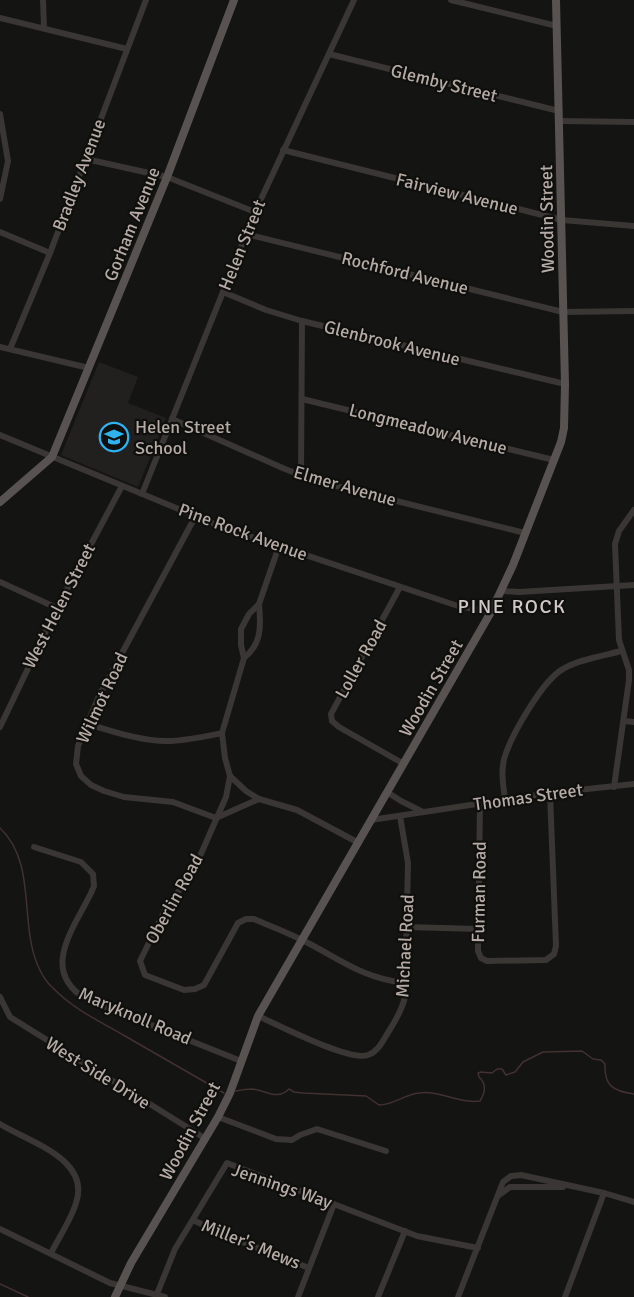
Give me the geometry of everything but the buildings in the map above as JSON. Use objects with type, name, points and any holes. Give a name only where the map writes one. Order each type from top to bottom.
[{"type":"main road","name":"Gorham Avenue","points":[[52,457],[167,177],[234,0]]},
{"type":"main road","name":"Woodin Street","points":[[115,1297],[118,1287],[218,1118],[258,1016],[491,612],[502,591],[554,460],[564,428],[562,220],[556,0]]},
{"type":"main road","points":[[0,502],[52,457]]},
{"type":"street","points":[[43,0],[44,28]]},
{"type":"street","name":"Bradley Avenue","points":[[10,349],[50,253],[146,0]]},
{"type":"street","name":"Helen Street","points":[[141,494],[255,212],[354,0]]},
{"type":"street","points":[[451,0],[557,26]]},
{"type":"street","points":[[0,18],[128,49]]},
{"type":"street","name":"Glemby Street","points":[[329,54],[559,111]]},
{"type":"street","points":[[0,114],[8,161],[0,199]]},
{"type":"street","points":[[559,121],[634,122]]},
{"type":"street","name":"Fairview Avenue","points":[[283,150],[562,220],[634,226]]},
{"type":"street","points":[[86,159],[167,177],[255,212]]},
{"type":"street","points":[[0,231],[50,253]]},
{"type":"street","name":"Rochford Avenue","points":[[246,234],[563,312],[634,311]]},
{"type":"street","name":"Glenbrook Avenue","points":[[223,292],[266,310],[302,321],[564,384]]},
{"type":"street","points":[[300,475],[302,321]]},
{"type":"street","points":[[0,347],[89,368]]},
{"type":"street","name":"Longmeadow Avenue","points":[[302,399],[554,460]]},
{"type":"street","name":"Elmer Avenue","points":[[172,419],[316,481],[525,533]]},
{"type":"street","name":"Pine Rock Avenue","points":[[0,435],[195,517],[458,606],[491,612]]},
{"type":"street","name":"West Helen Street","points":[[0,727],[57,608],[122,486]]},
{"type":"street","points":[[614,786],[629,670],[621,651],[616,586],[616,537],[634,510]]},
{"type":"street","name":"Wilmot Road","points":[[195,517],[99,696],[78,746],[76,764],[81,776],[91,786],[124,797],[172,802],[216,818]]},
{"type":"street","name":"Oberlin Road","points":[[244,658],[252,651],[259,637],[261,623],[259,604],[279,546]]},
{"type":"street","points":[[0,582],[57,608]]},
{"type":"street","points":[[502,591],[634,585]]},
{"type":"street","name":"Loller Road","points":[[400,587],[331,714],[332,721],[339,727],[404,764]]},
{"type":"street","name":"Oberlin Road","points":[[259,604],[249,614],[242,629],[241,645],[244,658],[222,733],[230,777],[226,797],[193,872],[166,908],[140,962],[145,975],[184,990],[204,985],[238,922],[254,918],[302,940],[373,978],[405,983]]},
{"type":"street","points":[[505,799],[502,778],[506,753],[543,688],[563,669],[621,651]]},
{"type":"street","points":[[624,721],[634,722]]},
{"type":"street","points":[[87,723],[120,733],[163,741],[187,740],[222,733]]},
{"type":"street","points":[[230,777],[246,791],[260,799],[297,810],[357,842]]},
{"type":"street","name":"Thomas Street","points":[[371,820],[505,799],[634,784]]},
{"type":"street","points":[[387,792],[423,812]]},
{"type":"street","name":"Furman Road","points":[[480,803],[478,951],[481,958],[487,961],[546,960],[555,951],[550,793]]},
{"type":"street","points":[[216,818],[260,799]]},
{"type":"street","name":"Michael Road","points":[[258,1016],[355,1057],[366,1056],[377,1049],[403,1005],[408,863],[400,816]]},
{"type":"street","name":"Maryknoll Road","points":[[34,847],[81,862],[93,874],[94,886],[62,956],[62,971],[67,984],[86,999],[241,1060]]},
{"type":"street","points":[[407,927],[478,929]]},
{"type":"street","name":"West Side Drive","points":[[0,997],[10,1017],[206,1139]]},
{"type":"street","points":[[218,1118],[276,1139],[292,1140],[317,1129],[386,1151]]},
{"type":"street","points":[[0,1124],[52,1152],[68,1164],[76,1175],[79,1186],[76,1203],[51,1253]]},
{"type":"street","name":"Jennings Way","points":[[157,1294],[175,1249],[227,1163],[405,1232],[477,1248]]},
{"type":"street","points":[[459,1297],[503,1182],[513,1175],[604,1193],[634,1202]]},
{"type":"street","points":[[498,1196],[510,1187],[573,1187]]},
{"type":"street","points":[[565,1297],[604,1193]]},
{"type":"street","points":[[298,1297],[334,1204]]},
{"type":"street","name":"Miller's Mews","points":[[193,1220],[222,1234],[309,1268]]},
{"type":"street","points":[[0,1229],[118,1287],[165,1297]]},
{"type":"street","points":[[378,1297],[405,1232]]},
{"type":"shaded area","name":"Helen Street School","points":[[99,362],[138,377],[128,403],[166,418],[138,487],[61,455]]},
{"type":"waterway","points":[[0,828],[11,842],[19,858],[26,894],[32,949],[44,978],[61,996],[88,1015],[224,1093]]},
{"type":"waterway","points":[[236,1091],[252,1089],[276,1095],[289,1089],[303,1093],[366,1096],[379,1105],[414,1094],[427,1093],[465,1101],[480,1101],[484,1089],[478,1073],[492,1073],[497,1069],[502,1069],[506,1075],[515,1072],[523,1062],[543,1052],[582,1051],[605,1064],[606,1078],[611,1086],[634,1094]]},
{"type":"waterway","points":[[0,1284],[28,1297]]},
{"type":"place","name":"Helen Street School","points":[[114,437]]},
{"type":"district","name":"PINE ROCK","points":[[512,606]]}]
